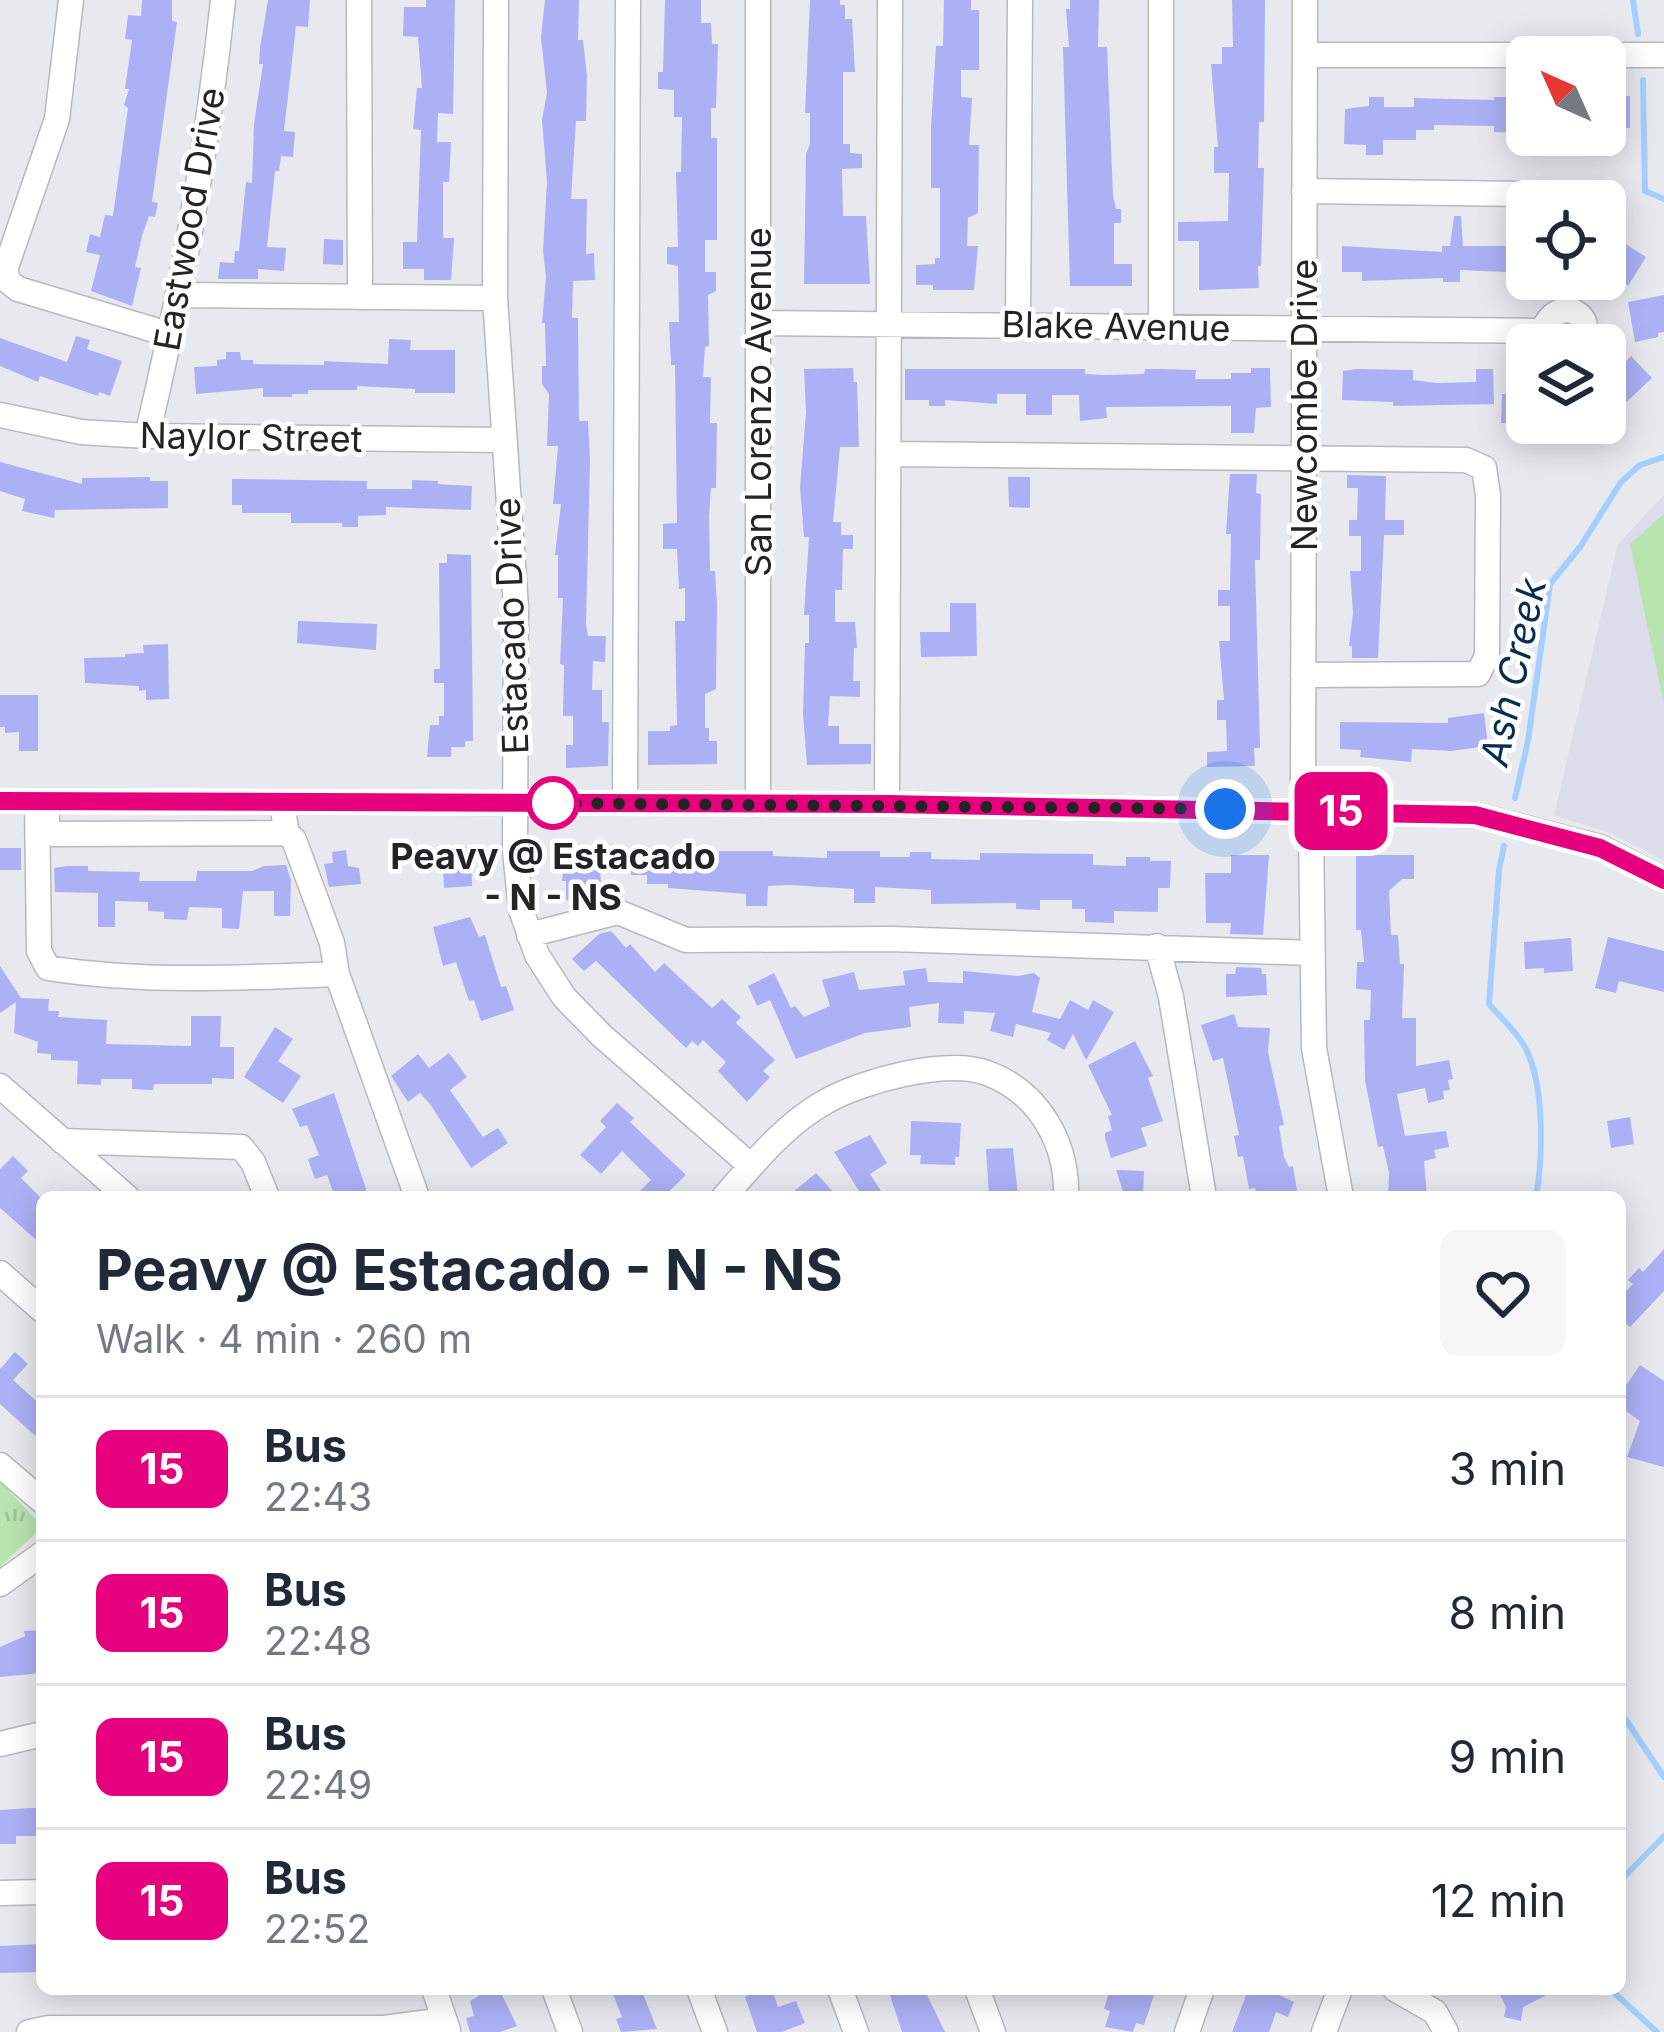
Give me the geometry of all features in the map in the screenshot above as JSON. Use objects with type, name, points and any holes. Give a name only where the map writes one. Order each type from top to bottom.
[{"type":"street","points":[[71,0],[57,118],[5,270],[18,289],[171,335]]},
{"type":"street","name":"Eastwood Drive","points":[[147,436],[180,296],[209,133],[223,0]]},
{"type":"street","points":[[359,0],[359,297]]},
{"type":"street","name":"Estacado Drive","points":[[496,0],[495,298],[516,608],[516,881],[529,935],[564,997],[751,1166]]},
{"type":"street","points":[[626,802],[628,0]]},
{"type":"street","name":"San Lorenzo Avenue","points":[[758,0],[758,804]]},
{"type":"street","points":[[887,804],[890,0]]},
{"type":"street","points":[[1018,324],[1019,0]]},
{"type":"street","points":[[1161,0],[1162,326]]},
{"type":"street","name":"Newcombe Drive","points":[[1305,0],[1304,790],[1311,831],[1314,1048],[1340,1191]]},
{"type":"street","points":[[1306,55],[1664,55]]},
{"type":"street","points":[[1304,191],[1506,194]]},
{"type":"street","points":[[180,296],[495,298]]},
{"type":"street","name":"Blake Avenue","points":[[1551,324],[1553,313],[1572,309],[1585,324]]},
{"type":"street","name":"Blake Avenue","points":[[758,322],[1303,328],[1506,336]]},
{"type":"street","name":"Naylor Street","points":[[0,416],[80,432],[147,436],[503,440]]},
{"type":"street","points":[[889,454],[1475,461],[1484,468],[1488,495],[1486,656],[1478,674],[1303,675]]},
{"type":"street","points":[[0,801],[887,804],[1475,815],[1600,848],[1664,880]]},
{"type":"street","points":[[42,801],[47,829],[54,834],[287,833]]},
{"type":"street","points":[[42,801],[39,951],[48,968],[83,974],[337,974]]},
{"type":"street","points":[[279,801],[287,833],[294,840],[332,943],[337,974],[414,1191]]},
{"type":"street","points":[[529,935],[618,911],[686,940],[891,939],[1312,953]]},
{"type":"street","points":[[1157,946],[1168,981],[1203,1191]]},
{"type":"street","points":[[729,1191],[790,1125],[827,1100],[882,1079],[946,1069],[985,1072],[1019,1091],[1056,1134],[1067,1165],[1066,1191]]},
{"type":"street","points":[[0,1086],[120,1191]]},
{"type":"street","points":[[62,1141],[241,1147],[265,1191]]},
{"type":"street","points":[[0,1273],[36,1305]]},
{"type":"street","points":[[0,1465],[36,1496]]},
{"type":"street","points":[[0,1584],[36,1558]]},
{"type":"street","points":[[0,1744],[36,1735]]},
{"type":"street","points":[[0,1894],[36,1892]]},
{"type":"street","points":[[29,2032],[49,2028],[447,2026],[436,1995]]},
{"type":"street","points":[[556,1995],[569,2032]]},
{"type":"street","points":[[701,1995],[715,2032]]},
{"type":"street","points":[[842,1995],[856,2032]]},
{"type":"street","points":[[979,1995],[993,2032]]},
{"type":"street","points":[[1187,2032],[1200,1995]]},
{"type":"street","points":[[1324,2032],[1338,1995]]},
{"type":"street","points":[[1406,1995],[1436,2012],[1446,2032]]},
{"type":"shaded area","points":[[1664,495],[1664,860],[1610,833],[1554,815],[1618,544]]},
{"type":"green space","points":[[1664,514],[1664,704],[1630,544]]},
{"type":"green space","points":[[0,1481],[36,1520],[36,1533],[0,1567]]},
{"type":"building","points":[[142,0],[172,0],[172,21],[177,22],[152,202],[158,203],[142,236],[132,306],[91,291],[100,255],[86,252],[90,234],[100,237],[105,215],[113,216],[128,108],[124,105],[132,40],[125,39],[128,15],[141,16]]},
{"type":"building","points":[[268,0],[310,0],[308,27],[296,26],[284,131],[295,132],[293,157],[281,156],[279,171],[275,171],[267,247],[286,248],[284,271],[258,269],[258,279],[218,279],[220,262],[234,263],[235,251],[239,251],[246,182],[252,183],[263,64],[259,64],[260,48]]},
{"type":"building","points":[[426,0],[455,0],[453,114],[438,113],[437,142],[451,142],[449,182],[443,182],[443,238],[454,238],[451,280],[424,280],[424,269],[403,269],[403,242],[417,242],[421,130],[413,129],[417,88],[422,88],[418,37],[403,36],[404,7],[426,7]]},
{"type":"building","points":[[545,0],[579,0],[578,40],[583,40],[587,76],[586,121],[576,121],[571,199],[587,199],[586,254],[594,253],[595,280],[573,281],[572,318],[578,318],[579,421],[588,421],[590,460],[586,624],[588,636],[606,636],[605,662],[593,661],[592,690],[602,690],[602,722],[609,722],[608,766],[566,768],[566,745],[573,745],[573,716],[563,716],[564,665],[560,664],[563,598],[558,598],[555,555],[561,504],[553,504],[558,446],[547,446],[549,394],[542,384],[542,366],[546,366],[542,323],[547,182],[542,120],[547,93],[541,37]]},
{"type":"building","points":[[665,0],[701,0],[701,23],[711,23],[712,44],[718,44],[716,108],[711,108],[711,138],[717,138],[717,240],[705,240],[705,272],[716,272],[716,291],[708,295],[709,346],[705,347],[703,377],[711,377],[710,423],[717,423],[716,488],[711,488],[709,516],[710,571],[715,571],[717,605],[716,689],[705,694],[705,728],[709,728],[709,741],[717,741],[717,764],[648,765],[648,731],[670,731],[670,726],[677,725],[675,621],[685,621],[685,588],[679,589],[677,549],[663,549],[663,524],[677,523],[675,365],[671,365],[669,322],[679,322],[678,266],[667,264],[667,247],[678,247],[676,172],[681,172],[682,117],[674,117],[674,90],[658,89],[658,72],[663,72]]},
{"type":"building","points":[[810,0],[840,0],[845,19],[852,19],[855,72],[843,72],[843,144],[850,144],[850,153],[862,154],[862,168],[842,169],[843,216],[866,216],[870,284],[804,284]]},
{"type":"building","points":[[944,0],[971,0],[971,10],[979,10],[979,70],[961,70],[961,97],[972,98],[969,145],[979,145],[978,213],[968,218],[967,246],[978,246],[974,290],[916,285],[916,265],[935,264],[935,258],[940,258],[940,188],[931,188],[931,128],[936,46],[943,46]]},
{"type":"building","points":[[1070,0],[1099,0],[1098,47],[1107,47],[1113,196],[1116,209],[1121,209],[1121,223],[1114,223],[1114,264],[1132,264],[1132,286],[1070,286],[1063,47],[1069,47],[1066,9],[1070,9]]},
{"type":"building","points":[[1232,0],[1265,0],[1259,288],[1199,290],[1199,241],[1178,241],[1178,222],[1228,221],[1229,173],[1214,173],[1214,147],[1218,147],[1211,64],[1222,64],[1222,47],[1233,47]]},
{"type":"building","points":[[1626,96],[1630,96],[1630,128],[1626,128]]},
{"type":"building","points":[[1369,97],[1384,97],[1384,107],[1414,107],[1414,98],[1506,97],[1506,132],[1494,132],[1494,126],[1434,125],[1434,130],[1416,130],[1416,140],[1383,140],[1383,155],[1366,155],[1366,145],[1344,144],[1345,109],[1369,106]]},
{"type":"building","points":[[1454,216],[1461,216],[1463,246],[1506,246],[1506,272],[1460,270],[1460,282],[1443,282],[1443,278],[1362,281],[1362,272],[1342,272],[1342,246],[1442,252],[1442,246],[1450,246]]},
{"type":"building","points":[[324,239],[343,240],[343,265],[323,264]]},
{"type":"building","points":[[1626,244],[1646,257],[1626,284]]},
{"type":"building","points":[[1664,295],[1664,332],[1635,342],[1628,302]]},
{"type":"building","points":[[76,336],[90,340],[87,349],[122,361],[110,396],[40,376],[38,382],[0,366],[0,338],[67,362]]},
{"type":"building","points":[[389,339],[411,340],[410,350],[455,350],[455,393],[357,386],[357,390],[308,390],[308,394],[292,397],[263,397],[263,388],[196,394],[194,367],[217,366],[217,360],[226,359],[226,352],[240,352],[241,360],[253,360],[253,364],[388,364]]},
{"type":"building","points":[[1631,356],[1652,378],[1626,402],[1626,361]]},
{"type":"building","points":[[853,368],[859,447],[840,447],[833,522],[841,522],[841,535],[853,535],[853,549],[843,549],[835,622],[855,622],[853,681],[860,681],[860,697],[830,696],[828,726],[839,726],[839,744],[871,744],[871,764],[807,765],[803,714],[809,537],[804,537],[800,487],[804,369]]},
{"type":"building","points":[[1251,368],[1270,368],[1271,407],[1256,408],[1254,433],[1231,433],[1231,406],[1106,407],[1107,418],[1080,421],[1079,395],[1052,395],[1052,415],[1026,415],[1026,394],[997,394],[997,404],[945,400],[945,406],[929,406],[929,400],[905,400],[905,369],[1085,369],[1085,374],[1105,375],[1144,374],[1145,369],[1196,370],[1195,379],[1231,379],[1231,373],[1251,373]]},
{"type":"building","points":[[1476,369],[1493,369],[1494,404],[1393,406],[1393,402],[1342,400],[1343,371],[1413,370],[1413,380],[1437,383],[1476,382]]},
{"type":"building","points":[[1502,394],[1506,394],[1506,423],[1501,423]]},
{"type":"building","points":[[0,462],[82,484],[82,478],[168,481],[168,508],[55,510],[54,518],[22,511],[25,499],[0,491]]},
{"type":"building","points":[[1230,474],[1257,474],[1256,493],[1261,494],[1260,560],[1255,560],[1260,748],[1254,748],[1255,766],[1207,767],[1207,752],[1227,751],[1226,720],[1217,720],[1217,700],[1224,700],[1219,641],[1230,641],[1230,606],[1218,606],[1218,590],[1230,590],[1231,534],[1226,534]]},
{"type":"building","points":[[1347,475],[1386,476],[1385,520],[1404,520],[1404,535],[1384,535],[1378,658],[1352,658],[1349,646],[1350,571],[1361,571],[1361,536],[1349,536],[1349,520],[1357,520],[1358,488],[1347,488]]},
{"type":"building","points":[[1008,477],[1030,477],[1030,508],[1009,507]]},
{"type":"building","points":[[232,479],[367,481],[367,489],[412,489],[412,480],[438,481],[472,486],[471,510],[386,507],[386,515],[358,516],[358,527],[291,523],[291,513],[242,513],[242,505],[232,505]]},
{"type":"building","points":[[447,554],[471,555],[473,741],[465,741],[465,747],[451,747],[451,757],[427,757],[430,725],[439,725],[439,716],[444,716],[444,683],[434,683],[434,669],[440,669],[439,563],[447,563]]},
{"type":"building","points":[[950,603],[976,603],[977,656],[921,657],[920,632],[950,632]]},
{"type":"building","points":[[298,621],[377,624],[376,650],[297,643]]},
{"type":"building","points":[[168,644],[169,699],[146,700],[146,690],[139,691],[139,686],[85,683],[84,658],[125,657],[144,653],[143,645]]},
{"type":"building","points":[[0,695],[38,695],[38,751],[19,751],[19,732],[5,733],[5,727],[0,727]]},
{"type":"building","points":[[1484,713],[1488,746],[1412,749],[1411,762],[1360,757],[1361,750],[1340,749],[1340,722],[1448,723],[1448,718]]},
{"type":"building","points":[[471,846],[472,886],[444,888],[442,847]]},
{"type":"building","points":[[0,848],[21,848],[21,870],[0,870]]},
{"type":"building","points":[[346,850],[348,866],[359,868],[361,884],[329,887],[324,864],[333,863],[332,852]]},
{"type":"building","points":[[600,850],[601,899],[566,900],[566,881],[562,881],[566,851]]},
{"type":"building","points":[[719,851],[827,858],[827,851],[880,851],[880,857],[931,852],[931,859],[980,860],[980,853],[1093,854],[1093,865],[1126,866],[1126,857],[1150,857],[1150,861],[1171,861],[1170,888],[1158,888],[1158,912],[1114,911],[1114,923],[1085,922],[1085,909],[1072,909],[1072,900],[1040,900],[1040,910],[1016,909],[1016,903],[931,904],[931,890],[875,887],[875,903],[854,903],[854,889],[768,886],[767,906],[746,906],[746,894],[668,888],[668,884],[647,884],[647,875],[631,875],[631,853],[719,856]]},
{"type":"building","points":[[1231,855],[1269,855],[1263,935],[1230,934],[1231,923],[1206,923],[1205,873],[1231,873]]},
{"type":"building","points":[[1356,855],[1414,855],[1414,879],[1402,879],[1389,891],[1391,935],[1398,935],[1400,964],[1404,964],[1402,1018],[1416,1018],[1416,1066],[1449,1060],[1453,1079],[1448,1080],[1450,1090],[1443,1091],[1444,1099],[1428,1103],[1425,1088],[1397,1094],[1405,1136],[1446,1131],[1449,1147],[1434,1150],[1436,1158],[1424,1161],[1426,1191],[1388,1191],[1389,1173],[1383,1146],[1378,1147],[1365,1080],[1364,1020],[1370,1020],[1371,990],[1356,989],[1357,962],[1364,962],[1361,930],[1356,930]]},
{"type":"building","points":[[286,865],[291,880],[290,916],[274,916],[274,891],[243,891],[239,929],[222,928],[222,908],[189,907],[187,920],[164,919],[164,912],[148,911],[148,902],[115,901],[115,927],[98,927],[98,893],[55,892],[54,868],[67,866],[140,872],[139,881],[196,881],[197,871],[252,871]]},
{"type":"building","points":[[470,917],[479,937],[485,935],[501,987],[506,986],[514,1010],[481,1021],[456,962],[443,966],[433,927]]},
{"type":"building","points":[[611,931],[655,972],[664,963],[712,1008],[722,999],[741,1017],[736,1023],[775,1060],[763,1071],[770,1077],[747,1102],[718,1071],[726,1062],[703,1040],[698,1046],[692,1041],[686,1048],[596,961],[584,971],[572,959],[599,934]]},
{"type":"building","points":[[1608,937],[1664,951],[1664,992],[1619,981],[1616,993],[1595,988]]},
{"type":"building","points":[[1571,938],[1573,971],[1525,969],[1524,942]]},
{"type":"building","points":[[0,966],[21,998],[49,999],[48,1011],[59,1011],[58,1017],[107,1020],[106,1044],[191,1046],[191,1016],[221,1016],[220,1047],[234,1047],[234,1079],[212,1078],[212,1084],[154,1084],[153,1090],[132,1089],[132,1079],[77,1084],[78,1061],[51,1060],[51,1054],[37,1053],[38,1042],[14,1033],[16,1002],[0,1013]]},
{"type":"building","points":[[1236,967],[1261,968],[1267,995],[1226,997],[1226,974],[1235,974]]},
{"type":"building","points":[[926,968],[928,982],[963,983],[963,971],[1034,973],[1040,978],[1032,1012],[1060,1019],[1070,1000],[1088,1010],[1093,1000],[1114,1012],[1086,1060],[1073,1034],[1064,1050],[1047,1040],[1051,1033],[1016,1024],[1013,1037],[990,1031],[995,1013],[964,1011],[964,1024],[938,1023],[939,1003],[909,1007],[911,1027],[865,1033],[796,1059],[770,1000],[757,1006],[748,986],[774,973],[791,1008],[795,1006],[804,1017],[830,1006],[822,980],[854,972],[859,990],[905,985],[903,971]]},
{"type":"building","points":[[1234,1014],[1238,1027],[1270,1028],[1268,1052],[1284,1125],[1279,1126],[1284,1157],[1293,1166],[1297,1191],[1249,1189],[1243,1156],[1238,1157],[1234,1136],[1239,1135],[1223,1058],[1213,1061],[1201,1025]]},
{"type":"building","points":[[275,1027],[293,1039],[278,1061],[301,1076],[283,1103],[244,1077]]},
{"type":"building","points":[[1135,1041],[1153,1076],[1148,1078],[1163,1121],[1141,1128],[1147,1146],[1111,1158],[1105,1133],[1112,1130],[1108,1116],[1112,1115],[1088,1065]]},
{"type":"building","points":[[449,1053],[467,1077],[450,1090],[483,1137],[498,1128],[508,1143],[471,1168],[430,1104],[420,1093],[408,1102],[391,1076],[418,1054],[429,1068]]},
{"type":"building","points":[[334,1093],[367,1191],[333,1191],[327,1175],[315,1179],[308,1159],[319,1155],[307,1125],[300,1127],[292,1109]]},
{"type":"building","points":[[617,1103],[634,1118],[630,1122],[686,1175],[669,1191],[640,1191],[651,1180],[622,1151],[601,1174],[580,1155],[606,1127],[600,1121]]},
{"type":"building","points":[[1630,1117],[1634,1144],[1611,1148],[1607,1121]]},
{"type":"building","points":[[911,1121],[961,1123],[955,1165],[920,1164],[921,1155],[910,1155]]},
{"type":"building","points":[[870,1135],[887,1163],[870,1174],[881,1191],[859,1191],[834,1152]]},
{"type":"building","points":[[1013,1148],[1017,1191],[989,1191],[986,1149]]},
{"type":"building","points":[[13,1156],[28,1171],[21,1178],[36,1193],[36,1240],[0,1208],[0,1169]]},
{"type":"building","points":[[1116,1170],[1144,1171],[1143,1191],[1123,1191]]},
{"type":"building","points":[[816,1173],[832,1191],[794,1191]]},
{"type":"building","points":[[1664,1249],[1664,1291],[1630,1327],[1626,1292],[1633,1284],[1628,1280],[1639,1268],[1643,1272]]},
{"type":"building","points":[[15,1352],[28,1364],[13,1380],[36,1401],[36,1437],[0,1404],[0,1369]]},
{"type":"building","points":[[1640,1365],[1664,1381],[1664,1467],[1627,1457],[1640,1421],[1626,1411],[1626,1385]]},
{"type":"building","points":[[36,1630],[36,1674],[0,1677],[0,1647],[25,1636],[24,1631]]},
{"type":"building","points":[[36,1808],[36,1836],[16,1836],[16,1844],[0,1844],[0,1810]]},
{"type":"building","points":[[36,1944],[36,1972],[0,1973],[0,1946]]},
{"type":"building","points":[[502,1995],[517,2026],[500,2032],[470,2032],[466,2018],[474,2016],[470,2001]]},
{"type":"building","points":[[613,1995],[643,1995],[657,2029],[621,2032],[616,2019],[622,2017]]},
{"type":"building","points":[[774,1995],[778,2007],[796,2001],[805,2023],[782,2032],[757,2032],[745,1997]]},
{"type":"building","points":[[890,1995],[927,1995],[945,2032],[902,2032]]},
{"type":"building","points":[[1108,1995],[1154,1995],[1144,2025],[1136,2023],[1133,2032],[1105,2027],[1110,2011],[1104,2009]]},
{"type":"building","points":[[1246,1995],[1279,1995],[1294,2002],[1288,2017],[1276,2012],[1269,2032],[1232,2032]]},
{"type":"building","points":[[1500,1995],[1546,1995],[1523,2007],[1521,2021],[1504,2017],[1506,2007]]},
{"type":"waterway","points":[[1633,0],[1638,34]]},
{"type":"waterway","points":[[1643,80],[1645,191],[1664,199]]},
{"type":"waterway","name":"Ash Creek","points":[[1515,798],[1528,741],[1550,584],[1621,482],[1640,465],[1664,457]]},
{"type":"waterway","name":"Ash Creek","points":[[1504,846],[1489,1004],[1522,1041],[1532,1063],[1541,1142],[1537,1191]]},
{"type":"waterway","name":"Ash Creek","points":[[1626,1720],[1664,1777]]},
{"type":"waterway","name":"Ash Creek","points":[[1626,1875],[1664,1836]]},
{"type":"waterway","name":"Ash Creek","points":[[1617,1995],[1657,2032]]},
{"type":"bus line","name":"15","points":[[0,801],[887,804],[1475,815],[1600,848],[1664,880]]},
{"type":"place","name":"Peavy @ Estacado - N - NS","points":[[553,803]]},
{"type":"route","points":[[553,803],[532,803],[1225,809]]}]
